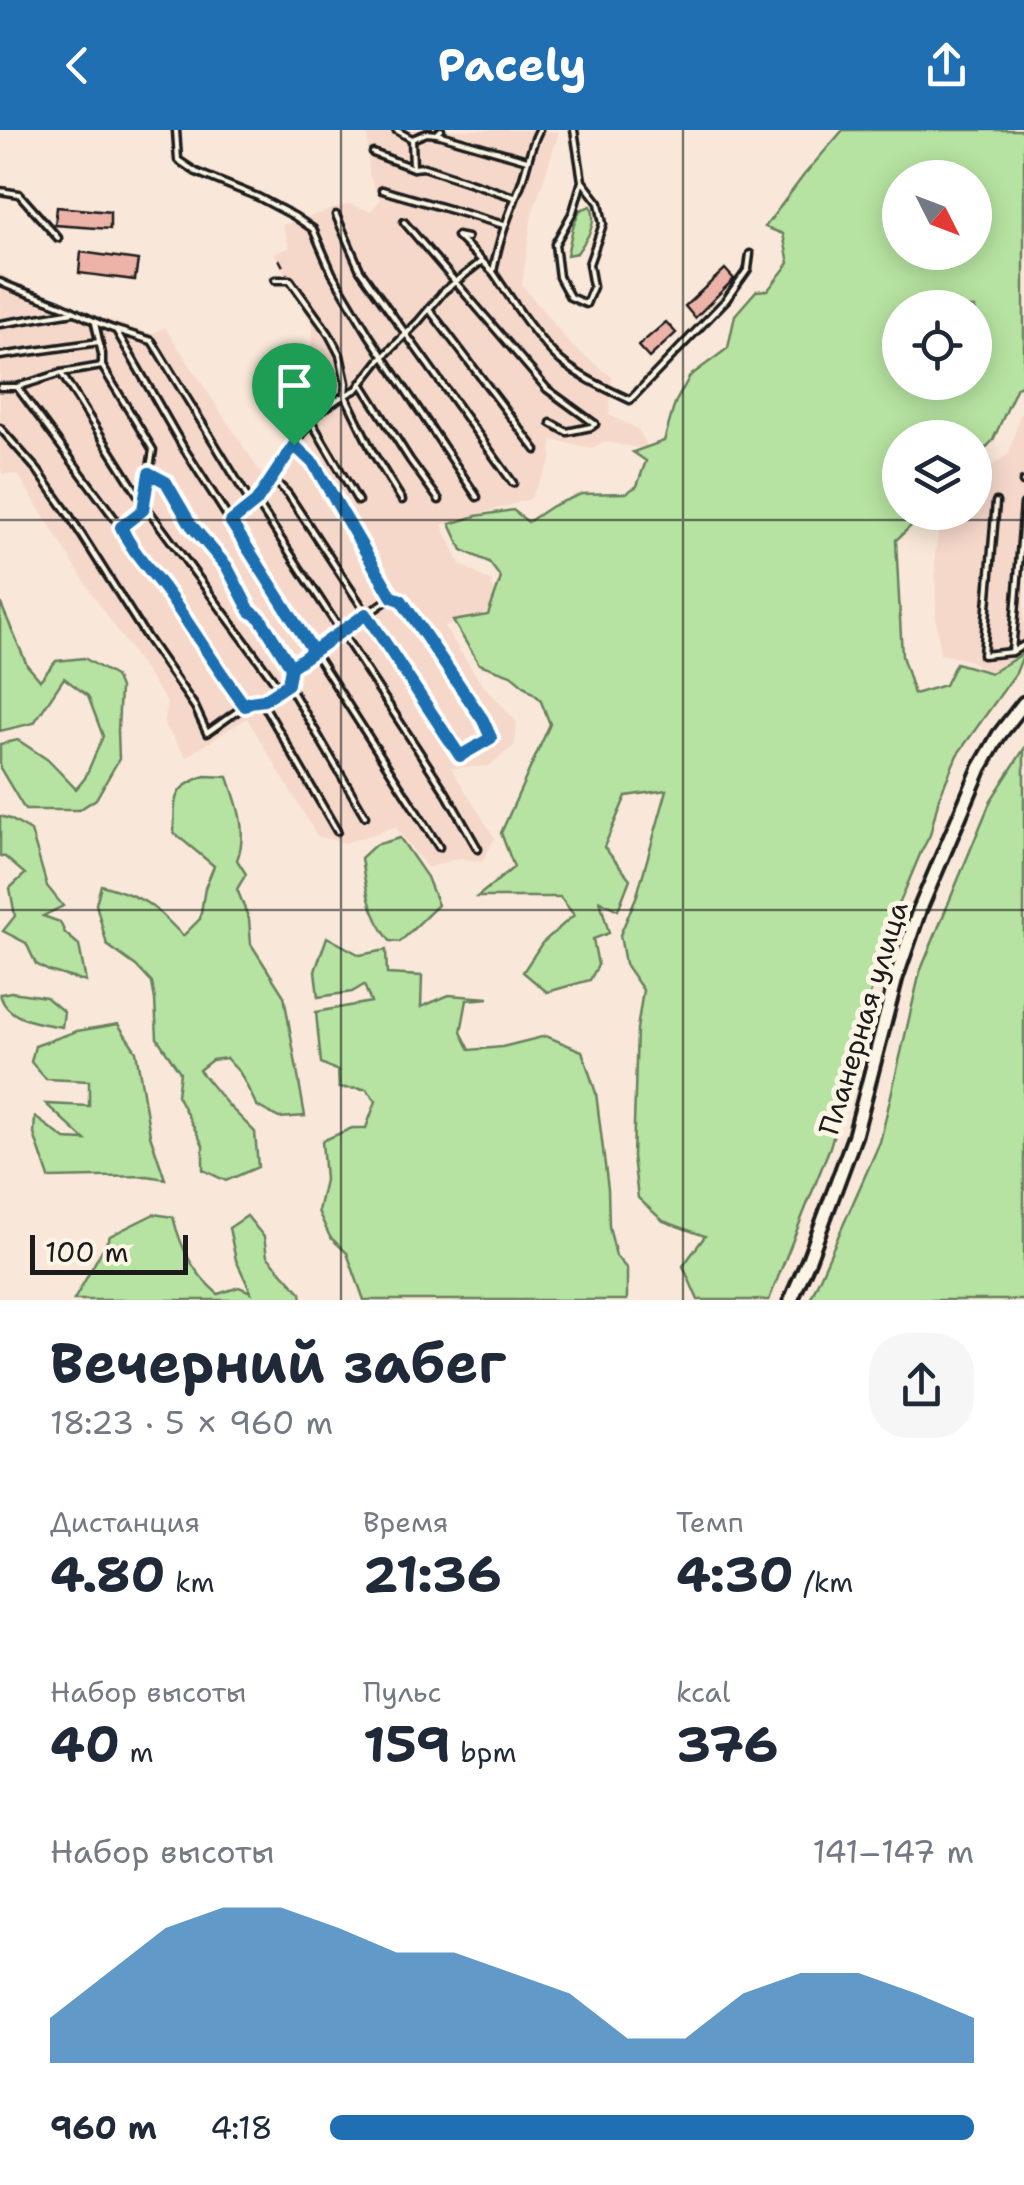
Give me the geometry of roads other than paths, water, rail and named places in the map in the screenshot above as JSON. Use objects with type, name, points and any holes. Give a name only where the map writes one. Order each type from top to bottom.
[{"type":"main road","name":"Планерная улица","points":[[791,1300],[856,1135],[896,978],[919,911],[980,768],[1024,703]]},
{"type":"lane","points":[[176,130],[178,160],[196,172],[258,197],[313,229],[332,273],[477,497]]},
{"type":"lane","points":[[396,130],[412,140]]},
{"type":"lane","points":[[493,272],[504,225],[540,130]]},
{"type":"lane","points":[[574,130],[582,181],[573,212],[555,244],[559,277],[570,298],[586,304],[593,287],[589,264],[603,224],[599,203],[582,181]]},
{"type":"lane","points":[[412,140],[439,132],[527,160]]},
{"type":"lane","points":[[412,140],[413,168]]},
{"type":"lane","points":[[373,152],[515,198]]},
{"type":"lane","points":[[382,190],[504,225]]},
{"type":"lane","points":[[0,191],[19,194],[58,238]]},
{"type":"lane","points":[[336,214],[360,270],[513,483]]},
{"type":"lane","points":[[404,222],[547,389],[594,424],[566,432],[551,424]]},
{"type":"lane","points":[[467,238],[456,236],[493,272],[560,360],[630,400],[726,300],[748,269],[750,254]]},
{"type":"lane","points":[[231,522],[254,503],[317,414],[356,390],[444,291],[482,260]]},
{"type":"lane","points":[[275,280],[290,280],[330,334],[340,355],[345,395],[373,453],[402,500]]},
{"type":"lane","points":[[0,282],[94,323],[152,340],[478,849]]},
{"type":"lane","points":[[429,310],[536,450]]},
{"type":"lane","points":[[0,324],[74,312]]},
{"type":"lane","points":[[94,323],[102,366],[153,450],[143,510],[121,527]]},
{"type":"lane","points":[[116,330],[183,447],[439,847]]},
{"type":"lane","points":[[0,356],[99,342]]},
{"type":"lane","points":[[0,387],[17,388],[102,366]]},
{"type":"lane","points":[[61,374],[144,504],[280,689]]},
{"type":"lane","points":[[362,383],[439,500]]},
{"type":"lane","points":[[17,388],[121,527],[129,546],[162,585],[245,706]]},
{"type":"lane","points":[[311,421],[358,500]]},
{"type":"lane","points":[[0,428],[38,471],[68,515],[195,708],[206,733],[250,702],[288,684]]},
{"type":"lane","points":[[272,478],[288,494],[460,756],[491,738],[483,720],[401,600],[392,597],[314,464],[294,445]]},
{"type":"lane","points":[[149,473],[166,482],[191,525],[227,567],[250,611],[260,618],[291,667],[288,684],[365,816]]},
{"type":"lane","points":[[996,502],[983,654],[1012,652],[1024,645]]},
{"type":"lane","points":[[1012,652],[1024,504]]},
{"type":"lane","points":[[291,667],[392,597]]},
{"type":"lane","points":[[260,700],[338,831]]}]
